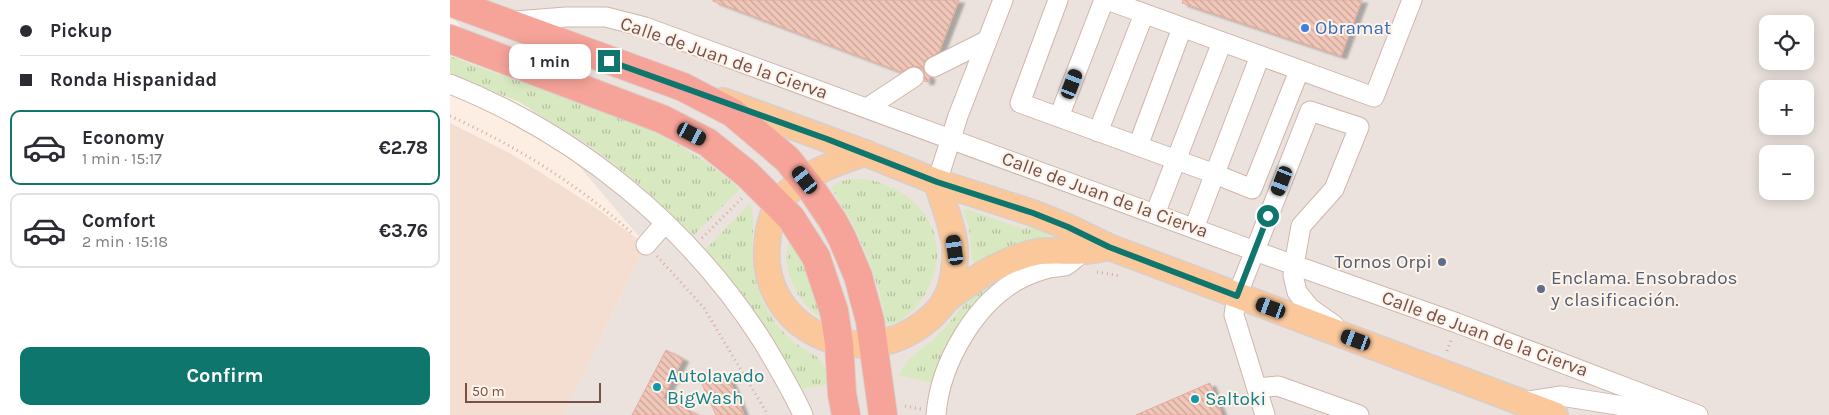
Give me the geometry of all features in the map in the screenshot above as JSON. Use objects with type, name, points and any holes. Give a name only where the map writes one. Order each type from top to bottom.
[{"type":"highway","points":[[450,2],[682,87],[733,113],[787,159],[805,180],[833,221],[845,245],[864,294],[874,345],[878,389],[883,415]]},
{"type":"highway","points":[[450,39],[662,119],[707,142],[747,174],[796,226],[816,257],[834,311],[839,343],[842,394],[846,415]]},
{"type":"main road","points":[[682,87],[865,153],[937,182],[1033,213],[1068,227],[1109,247],[1555,415]]},
{"type":"main road","points":[[865,153],[836,163],[795,187],[778,205],[768,235],[766,251],[771,282],[782,303],[798,321],[817,335],[839,343],[856,345],[874,345],[888,342],[917,328],[946,300],[987,271],[1022,256],[1054,251],[1087,262],[1109,247]]},
{"type":"main road","points":[[937,182],[954,238],[955,250],[952,276],[946,300]]},
{"type":"street","points":[[937,182],[958,116],[1002,0]]},
{"type":"street","points":[[1058,0],[1020,103],[1252,189],[1299,70]]},
{"type":"street","points":[[1059,117],[1105,0],[1374,97],[1412,0]]},
{"type":"street","points":[[1098,132],[1144,14]]},
{"type":"street","name":"Calle de Juan de la Cierva","points":[[504,22],[566,17],[606,17],[654,30],[1457,323],[1698,415]]},
{"type":"street","points":[[1138,146],[1182,28]]},
{"type":"street","points":[[934,67],[986,41]]},
{"type":"street","points":[[1154,214],[1222,42]]},
{"type":"street","points":[[1194,228],[1260,56]]},
{"type":"street","points":[[867,108],[914,77]]},
{"type":"street","points":[[450,84],[479,96],[532,123],[569,146],[609,174],[665,223],[692,249],[749,321],[774,360],[803,415]]},
{"type":"street","points":[[1265,415],[1234,315],[1237,296],[1310,111],[1359,126],[1334,189],[1301,226],[1293,275],[1297,292],[1310,308],[1356,340]]},
{"type":"street","points":[[922,129],[958,116]]},
{"type":"street","points":[[646,245],[665,223]]},
{"type":"street","points":[[936,415],[954,351],[964,334],[984,308],[1013,283],[1036,272],[1087,262]]},
{"type":"street","points":[[1256,388],[1278,386],[1350,414]]},
{"type":"street","points":[[1520,402],[1560,396],[1678,415]]},
{"type":"path","points":[[1087,262],[1124,277]]},
{"type":"path","points":[[1447,351],[1453,335]]},
{"type":"shaded area","points":[[450,0],[1829,0],[1829,415],[564,415],[646,245],[450,14]]},
{"type":"shaded area","points":[[450,123],[513,155],[593,206],[646,245],[564,415],[450,415]]},
{"type":"green space","points":[[450,56],[652,131],[704,161],[740,189],[694,235],[640,185],[595,149],[519,102],[450,73]]},
{"type":"green space","points":[[865,179],[886,185],[905,195],[919,208],[930,223],[936,240],[937,259],[932,279],[922,299],[908,315],[889,325],[886,322],[878,286],[866,252],[831,188],[842,181]]},
{"type":"green space","points":[[750,203],[753,222],[753,267],[758,289],[767,310],[786,335],[820,360],[826,369],[831,384],[802,389],[746,299],[705,250]]},
{"type":"green space","points":[[966,209],[1023,229],[1035,224],[1061,237],[976,264],[972,259],[969,228],[963,210]]},
{"type":"green space","points":[[792,243],[811,282],[824,320],[807,306],[794,287],[787,267],[788,245]]},
{"type":"green space","points":[[993,283],[993,287],[964,319],[943,356],[933,383],[899,375],[907,362],[939,334],[970,299]]},
{"type":"building","points":[[713,0],[959,0],[939,52],[924,61],[924,71],[919,67],[913,66],[901,72]]},
{"type":"building","name":"Obramat","points":[[1183,0],[1362,0],[1341,56],[1182,3]]},
{"type":"building","points":[[924,72],[930,77],[928,82],[924,81]]},
{"type":"building","name":"Autolavado BigWash","points":[[666,350],[683,359],[663,398],[698,415],[632,415]]},
{"type":"building","name":"Autolavado BigWash","points":[[728,376],[744,415],[716,415],[702,384]]},
{"type":"building","name":"Saltoki","points":[[1210,383],[1222,415],[1136,415]]},
{"type":"place","name":"Obramat","points":[[1305,28]]},
{"type":"place","name":"Tornos Orpi","points":[[1442,262]]},
{"type":"place","name":"Enclama. Ensobrados y clasificación.","points":[[1541,289]]},
{"type":"place","name":"Autolavado BigWash","points":[[657,387]]},
{"type":"place","name":"Saltoki","points":[[1195,399]]},
{"type":"route","points":[[609,61],[827,139],[937,182],[1033,213],[1068,227],[1109,247],[1237,296],[1268,216]]}]
